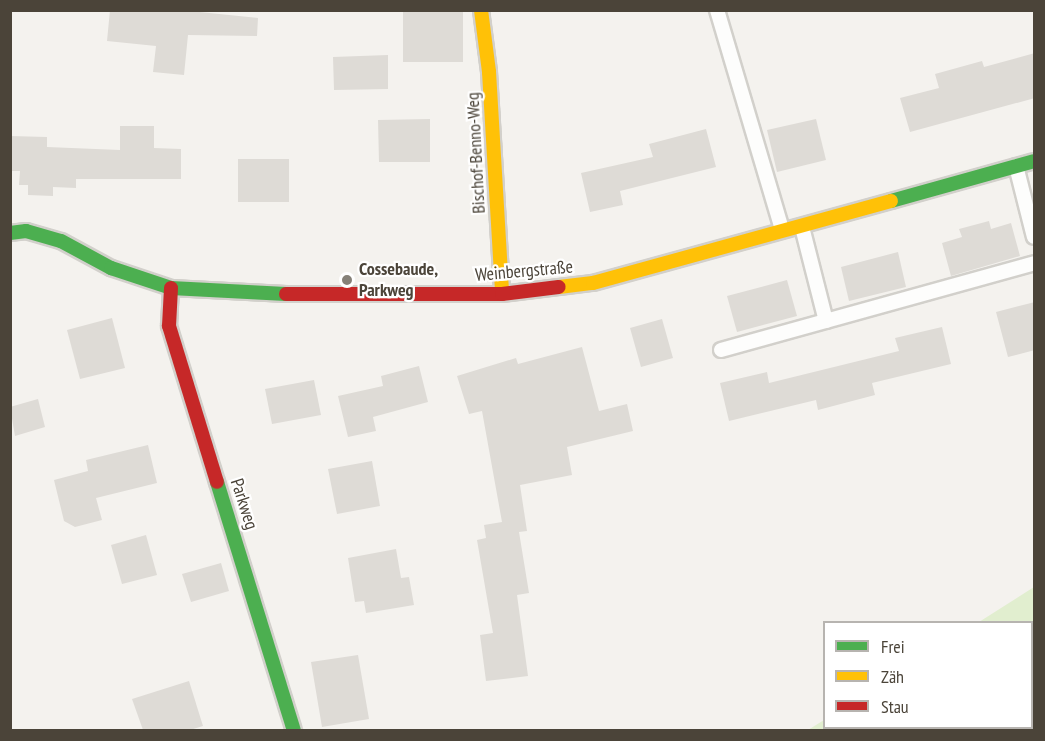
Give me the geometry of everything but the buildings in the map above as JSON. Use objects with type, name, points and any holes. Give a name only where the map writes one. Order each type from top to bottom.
[{"type":"street","name":"Bischof-Benno-Weg","points":[[481,10],[489,72],[502,294]]},
{"type":"street","name":"Weinbergstraße","points":[[10,233],[26,231],[61,241],[111,268],[171,288],[267,294],[502,294],[593,283],[1035,161]]},
{"type":"street","name":"Parkweg","points":[[171,288],[169,326],[294,730]]},
{"type":"lane","points":[[717,10],[782,232]]},
{"type":"lane","points":[[1016,166],[1035,237]]},
{"type":"lane","points":[[802,227],[826,321]]},
{"type":"lane","points":[[721,350],[1035,263]]},
{"type":"green space","points":[[1034,587],[1034,730],[808,730],[823,721],[823,729],[1033,729],[1033,621],[981,621]]},
{"type":"traffic: fast","points":[[891,201],[1034,161]]},
{"type":"traffic: fast","points":[[10,233],[26,231],[61,241],[111,268],[171,288],[286,294]]},
{"type":"traffic: fast","points":[[217,482],[294,730]]},
{"type":"traffic: slow","points":[[481,10],[489,72],[502,294]]},
{"type":"traffic: slow","points":[[559,287],[593,283],[891,201]]},
{"type":"traffic: jam","points":[[286,294],[502,294],[559,287]]},
{"type":"traffic: jam","points":[[171,288],[169,326],[217,482]]},
{"type":"place","name":"Cossebaude, Parkweg","points":[[347,280]]}]
